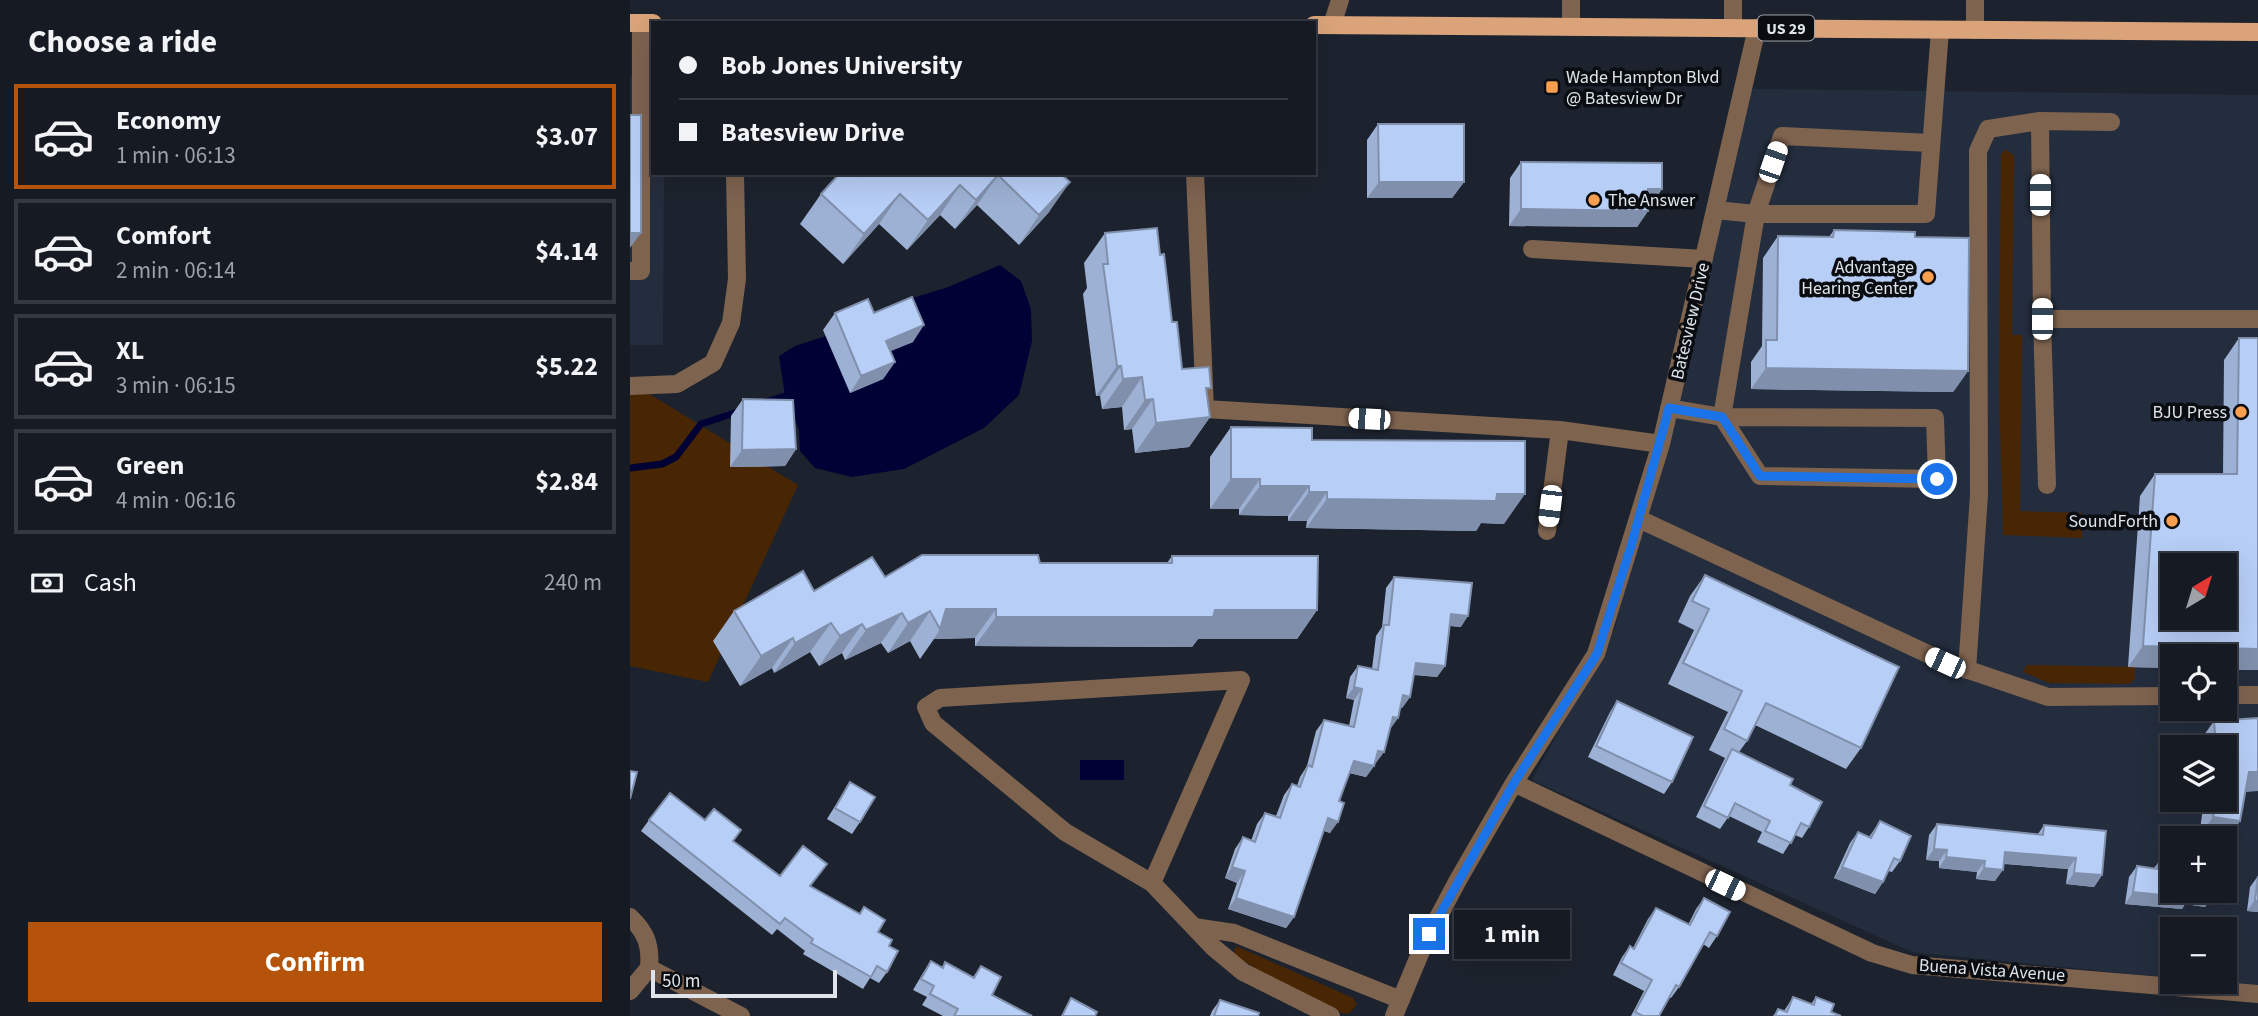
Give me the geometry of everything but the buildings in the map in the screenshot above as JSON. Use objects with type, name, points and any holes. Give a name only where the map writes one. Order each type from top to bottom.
[{"type":"main road","name":"US 29","points":[[1323,25],[2258,32]]},
{"type":"street","points":[[1323,25],[1340,0]]},
{"type":"street","points":[[1572,0],[1572,27]]},
{"type":"street","points":[[1733,0],[1733,28]]},
{"type":"street","points":[[1975,0],[1975,30]]},
{"type":"street","points":[[630,271],[641,271],[641,23]]},
{"type":"street","name":"Batesview Drive","points":[[1397,1008],[1429,934],[1514,783],[1597,654],[1661,443],[1757,28]]},
{"type":"street","points":[[1715,210],[1756,214],[1926,214],[1940,30]]},
{"type":"street","points":[[2040,121],[2047,485]]},
{"type":"street","points":[[1967,670],[1979,495],[1978,151],[1988,130],[2040,121],[2111,122]]},
{"type":"street","points":[[1669,408],[1722,417],[1936,418],[1937,479],[1760,476],[1722,417],[1756,214],[1782,136],[1931,143]]},
{"type":"street","points":[[630,386],[677,384],[713,363],[731,323],[737,279],[735,175]]},
{"type":"street","points":[[1195,175],[1205,409],[1560,430],[1661,443]]},
{"type":"street","points":[[1532,249],[1704,259]]},
{"type":"street","points":[[2042,319],[2258,319]]},
{"type":"street","points":[[1547,531],[1560,430]]},
{"type":"street","points":[[1639,519],[1945,663],[2048,697],[2160,695]]},
{"type":"street","points":[[1152,883],[1241,680],[940,698],[926,707],[933,723],[1065,832],[1152,883],[1243,972],[1331,1016]]},
{"type":"street","points":[[2237,695],[2258,695]]},
{"type":"street","name":"Buena Vista Avenue","points":[[1514,783],[1844,942],[1912,965],[2258,994]]},
{"type":"street","points":[[630,917],[644,930],[649,943],[649,968],[630,991]]},
{"type":"street","points":[[1194,927],[1234,933],[1397,1008]]},
{"type":"street","points":[[649,968],[741,1016]]},
{"type":"shaded area","points":[[630,77],[651,77],[651,175],[664,175],[663,345],[630,345]]},
{"type":"shaded area","points":[[1749,89],[2258,95],[2258,986],[2237,984],[2237,917],[2160,917],[2160,977],[1912,952],[1532,780],[1615,628]]},
{"type":"shaded area","points":[[2006,149],[2014,156],[2012,335],[2022,335],[2020,511],[2082,513],[2082,538],[2003,535],[1999,386],[2001,154]]},
{"type":"shaded area","points":[[1000,265],[1021,281],[1031,309],[1032,341],[1019,395],[984,428],[904,469],[852,477],[815,468],[800,451],[799,430],[785,396],[779,356],[795,346],[826,336],[903,301],[948,287]]},
{"type":"shaded area","points":[[630,387],[638,387],[798,485],[708,682],[630,666]]},
{"type":"shaded area","points":[[2027,665],[2135,667],[2135,679],[2129,684],[2049,683],[2023,672]]},
{"type":"shaded area","points":[[1080,760],[1124,760],[1124,780],[1080,780]]},
{"type":"shaded area","points":[[1236,946],[1353,998],[1357,1004],[1350,1013],[1344,1014],[1273,980],[1233,954]]},
{"type":"waterway","points":[[766,402],[785,396]]},
{"type":"waterway","points":[[630,468],[662,464],[676,457],[701,424],[741,411]]},
{"type":"place","name":"Wade Hampton Blvd @ Batesview Dr","points":[[1552,87]]},
{"type":"place","name":"The Answer","points":[[1594,200]]},
{"type":"place","name":"Advantage Hearing Center","points":[[1928,277]]},
{"type":"place","name":"BJU Press","points":[[2241,412]]},
{"type":"place","name":"SoundForth","points":[[2172,521]]},
{"type":"route","points":[[1429,934],[1514,783],[1597,654],[1632,543],[1669,408],[1722,417],[1760,476],[1937,479]]}]
